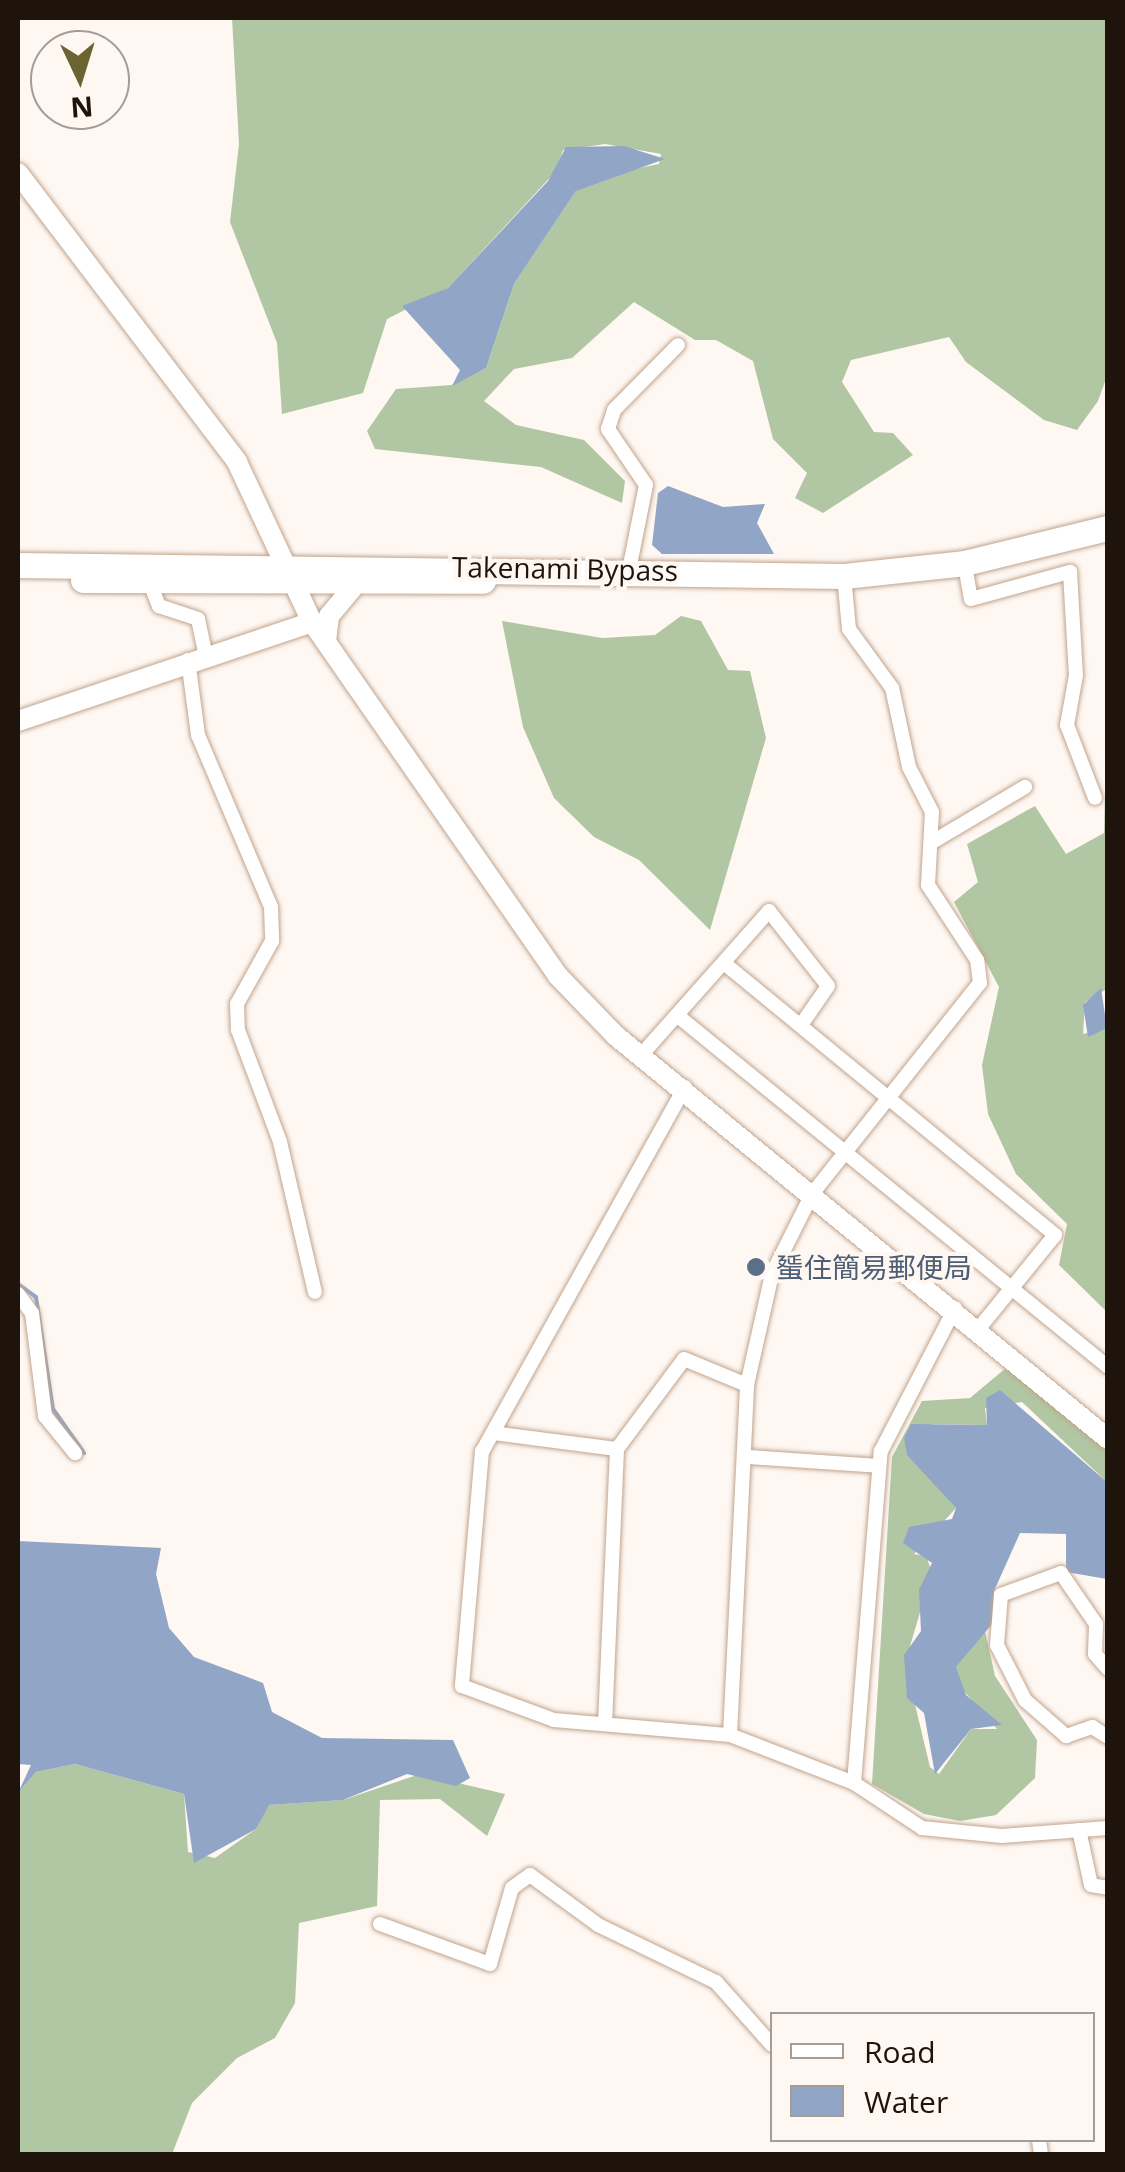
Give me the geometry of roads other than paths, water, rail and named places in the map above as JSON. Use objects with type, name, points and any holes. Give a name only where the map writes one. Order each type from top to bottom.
[{"type":"highway","name":"Takenami Bypass","points":[[18,580],[150,583],[289,575],[630,570],[845,582],[965,563],[1108,528]]},
{"type":"highway","name":"Takenami Bypass","points":[[18,564],[289,575],[355,585],[845,582],[968,577],[1108,542]]},
{"type":"street","points":[[18,173],[237,462],[312,622],[558,976],[643,1054],[980,1327],[1107,1438]]},
{"type":"street","points":[[630,570],[646,485],[608,429],[614,410],[678,344]]},
{"type":"street","points":[[968,577],[971,599],[1070,572],[1076,674],[1066,725],[1095,798]]},
{"type":"street","points":[[730,1735],[748,1456],[747,1385],[772,1274],[812,1194],[980,983],[977,960],[928,885],[934,841],[892,688],[857,649],[845,582]]},
{"type":"street","points":[[150,583],[159,606],[198,618],[198,735],[271,907],[272,941],[237,1004],[238,1030],[280,1142],[315,1292]]},
{"type":"street","points":[[326,642],[329,616],[355,585]]},
{"type":"street","points":[[18,721],[196,656],[312,622]]},
{"type":"street","points":[[934,841],[1026,787]]},
{"type":"street","points":[[643,1054],[770,911],[828,986],[800,1025]]},
{"type":"street","points":[[724,963],[1055,1236],[980,1327]]},
{"type":"street","points":[[678,1016],[1108,1367]]},
{"type":"street","points":[[684,1087],[482,1451],[462,1686],[554,1720],[730,1735],[854,1783],[922,1828],[988,1836],[1108,1828]]},
{"type":"street","points":[[18,1294],[32,1313],[45,1416],[75,1453]]},
{"type":"street","points":[[854,1783],[879,1466],[955,1308]]},
{"type":"street","points":[[605,1724],[617,1449],[684,1359],[747,1385]]},
{"type":"street","points":[[493,1432],[617,1449]]},
{"type":"street","points":[[748,1456],[879,1466]]},
{"type":"street","points":[[1108,1669],[1095,1654],[1096,1624],[1061,1574],[1001,1594],[997,1646],[1025,1700],[1066,1736],[1092,1727],[1108,1736]]},
{"type":"street","points":[[1078,1830],[1091,1885],[1108,1888]]},
{"type":"street","points":[[380,1924],[490,1964],[512,1888],[530,1875],[598,1924],[716,1982],[770,2042]]},
{"type":"water","points":[[624,146],[665,159],[576,191],[514,284],[486,368],[452,386],[460,370],[402,306],[448,288],[548,181],[566,147]]},
{"type":"water","points":[[668,486],[723,507],[765,504],[757,523],[774,554],[662,554],[652,545],[658,493]]},
{"type":"water","points":[[1101,988],[1107,1028],[1088,1037],[1083,1005]]},
{"type":"water","points":[[1000,1390],[1107,1482],[1107,1579],[1066,1572],[1066,1534],[1020,1533],[994,1591],[993,1623],[956,1667],[966,1695],[1002,1725],[971,1729],[935,1774],[924,1713],[907,1698],[904,1655],[921,1631],[919,1590],[932,1563],[903,1543],[909,1527],[952,1519],[956,1508],[907,1455],[904,1438],[911,1424],[987,1425],[986,1398]]},
{"type":"water","points":[[18,1541],[161,1548],[156,1574],[169,1628],[194,1657],[263,1683],[272,1712],[322,1738],[453,1740],[470,1778],[456,1786],[407,1774],[343,1800],[269,1805],[256,1829],[194,1863],[184,1794],[75,1764],[36,1772],[18,1793],[31,1765],[18,1764]]},
{"type":"waterway","points":[[18,1284],[36,1297],[53,1409],[84,1453]]},
{"type":"place","name":"蜑住簡易郵便局","points":[[756,1267]]}]
